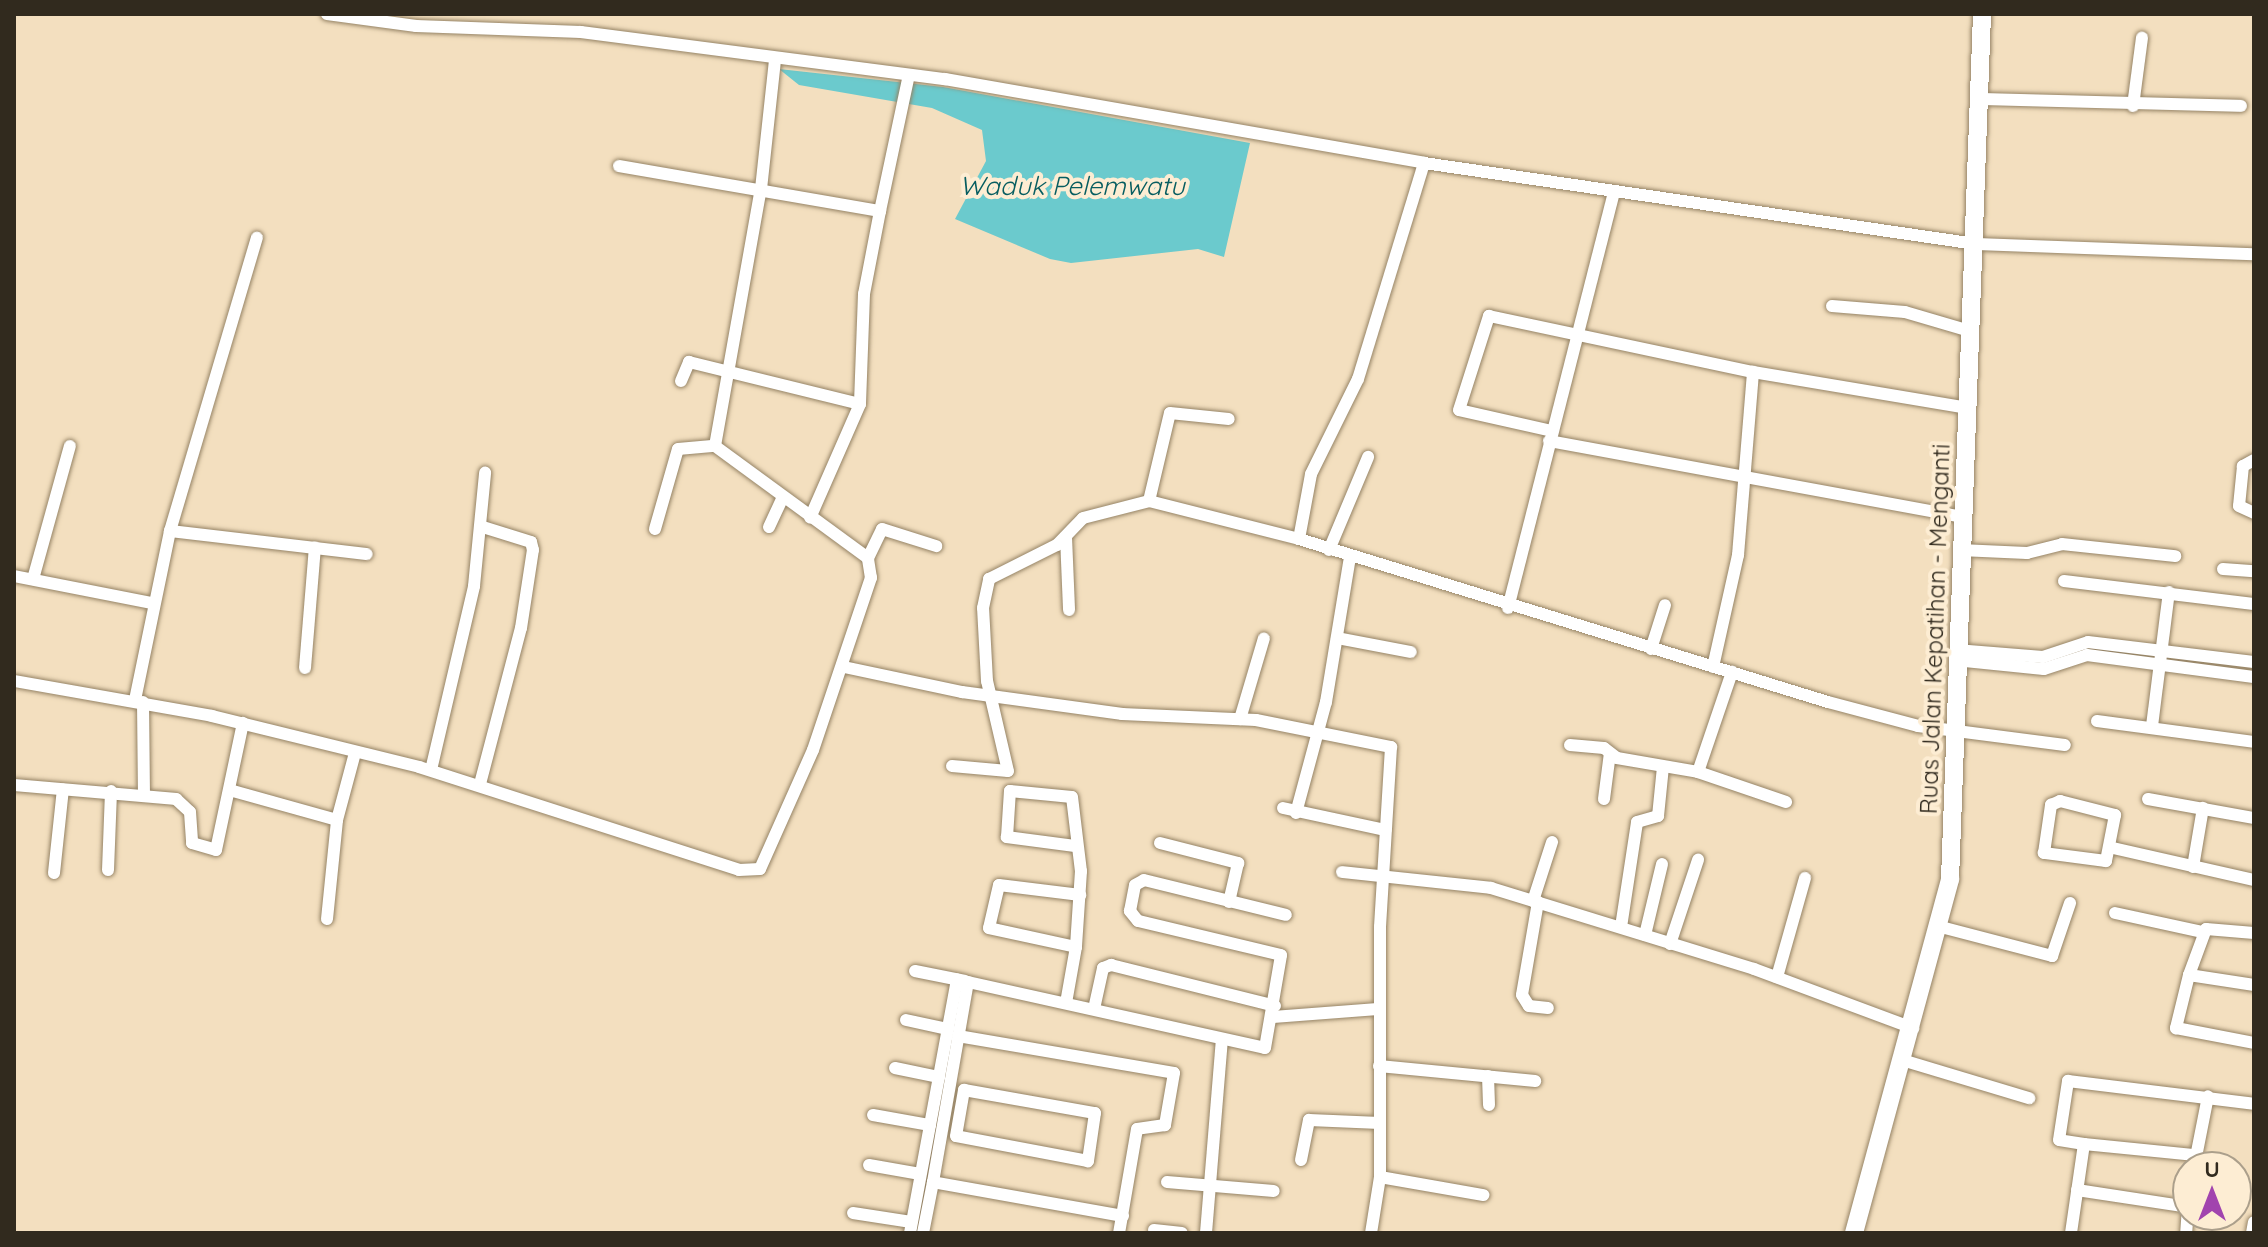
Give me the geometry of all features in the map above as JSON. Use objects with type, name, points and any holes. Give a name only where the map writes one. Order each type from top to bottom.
[{"type":"main road","name":"Ruas Jalan Kepatihan - Menganti","points":[[1854,1233],[1941,927],[1950,879],[1955,655],[1973,332],[1982,14]]},
{"type":"street","points":[[327,14],[421,26],[446,20],[581,32],[775,60],[909,75],[1424,163],[1976,244],[2254,254]]},
{"type":"street","points":[[2133,106],[2142,38]]},
{"type":"street","points":[[715,446],[732,371],[761,189],[775,60]]},
{"type":"street","points":[[810,518],[860,404],[864,294],[909,75]]},
{"type":"street","points":[[1979,99],[2133,106],[2241,106]]},
{"type":"street","points":[[1299,539],[1311,474],[1358,379],[1424,163]]},
{"type":"street","points":[[619,166],[880,211]]},
{"type":"street","points":[[1508,608],[1614,191]]},
{"type":"street","points":[[144,793],[139,701],[151,603],[257,238]]},
{"type":"street","points":[[1832,306],[1905,312],[1973,332]]},
{"type":"street","points":[[1963,517],[1745,482],[1462,412],[1469,365],[1493,314],[1578,337],[1753,372],[1968,408]]},
{"type":"street","points":[[681,381],[689,362],[860,404]]},
{"type":"street","points":[[1713,667],[1732,597],[1753,372]]},
{"type":"street","points":[[1149,501],[1170,413],[1229,419]]},
{"type":"street","points":[[33,579],[70,446]]},
{"type":"street","points":[[655,529],[678,449],[715,446],[782,499],[868,558]]},
{"type":"street","points":[[1329,550],[1368,457]]},
{"type":"street","points":[[2254,460],[2243,466],[2239,506],[2254,513]]},
{"type":"street","points":[[431,770],[480,526],[485,473]]},
{"type":"street","points":[[769,527],[782,499]]},
{"type":"street","points":[[952,766],[1008,771],[991,693],[984,592],[1008,569],[1066,537],[1083,518],[1149,501],[1299,539],[1508,608],[1713,667],[1954,731],[2065,745]]},
{"type":"street","points":[[480,526],[531,542],[533,550],[524,616],[480,784]]},
{"type":"street","points":[[14,681],[139,701],[243,723],[431,770],[756,872],[770,853],[844,667],[868,593],[868,558],[882,529],[936,546]]},
{"type":"street","points":[[170,531],[367,554]]},
{"type":"street","points":[[1066,537],[1069,610]]},
{"type":"street","points":[[1960,550],[2027,553],[2062,544],[2175,556]]},
{"type":"street","points":[[305,668],[315,547]]},
{"type":"street","points":[[1350,557],[1316,736],[1289,810],[1386,830]]},
{"type":"street","points":[[2223,569],[2254,571]]},
{"type":"street","points":[[14,576],[151,603]]},
{"type":"street","points":[[2064,581],[2254,604]]},
{"type":"street","points":[[2152,726],[2169,592]]},
{"type":"street","points":[[1651,649],[1665,605]]},
{"type":"street","points":[[1240,719],[1264,638]]},
{"type":"street","points":[[1337,638],[1411,652]]},
{"type":"street","points":[[1955,655],[2023,662],[2087,655],[2254,662]]},
{"type":"street","points":[[2160,656],[2254,677]]},
{"type":"street","points":[[844,667],[1122,714],[1240,719],[1316,736],[1391,747],[1378,1009],[1380,1177],[1373,1232]]},
{"type":"street","points":[[1698,772],[1732,672]]},
{"type":"street","points":[[2097,721],[2254,742]]},
{"type":"street","points":[[14,785],[144,793],[185,804],[192,843],[207,851],[221,845],[243,723]]},
{"type":"street","points":[[1570,745],[1698,772],[1786,802]]},
{"type":"street","points":[[327,919],[337,820],[355,753]]},
{"type":"street","points":[[1604,799],[1610,753]]},
{"type":"street","points":[[1621,927],[1637,820],[1658,818],[1663,767]]},
{"type":"street","points":[[54,873],[63,789]]},
{"type":"street","points":[[108,870],[111,791]]},
{"type":"street","points":[[233,791],[337,820]]},
{"type":"street","points":[[1069,1004],[1080,895],[1072,797],[1010,791],[1007,837],[1075,846]]},
{"type":"street","points":[[2148,799],[2254,818]]},
{"type":"street","points":[[2051,805],[2112,811],[2113,848],[2106,861],[2048,856],[2043,849],[2051,805]]},
{"type":"street","points":[[2193,867],[2203,808]]},
{"type":"street","points":[[1548,1008],[1529,1006],[1522,995],[1536,902],[1552,842]]},
{"type":"street","points":[[1160,843],[1238,863],[1229,902]]},
{"type":"street","points":[[2113,848],[2254,880]]},
{"type":"street","points":[[1670,944],[1698,860]]},
{"type":"street","points":[[1645,935],[1662,864]]},
{"type":"street","points":[[1342,872],[1384,875],[1536,902],[1777,977],[1913,1028]]},
{"type":"street","points":[[1777,977],[1805,878]]},
{"type":"street","points":[[915,971],[1265,1048],[1274,1011],[1281,955],[1138,921],[1130,911],[1135,885],[1144,880],[1286,915]]},
{"type":"street","points":[[1076,947],[989,928],[999,885],[1080,895]]},
{"type":"street","points":[[1941,927],[2052,956],[2070,903]]},
{"type":"street","points":[[2115,913],[2203,932],[2254,933]]},
{"type":"street","points":[[2203,932],[2176,1028],[2254,1043]]},
{"type":"street","points":[[1092,1008],[1103,968],[1111,965],[1274,1011],[1378,1009]]},
{"type":"street","points":[[2189,975],[2254,985]]},
{"type":"street","points":[[923,1233],[946,1110],[953,1032],[962,980]]},
{"type":"street","points":[[906,1020],[953,1032],[1174,1073],[1165,1125],[1137,1129],[1119,1233]]},
{"type":"street","points":[[853,1213],[910,1228],[939,1077],[953,1032]]},
{"type":"street","points":[[1206,1233],[1213,1186],[1222,1040]]},
{"type":"street","points":[[1902,1060],[2029,1098]]},
{"type":"street","points":[[1379,1066],[1535,1081]]},
{"type":"street","points":[[895,1068],[939,1077]]},
{"type":"street","points":[[1488,1076],[1489,1105]]},
{"type":"street","points":[[2172,1157],[2059,1140],[2068,1081],[2254,1104]]},
{"type":"street","points":[[966,1090],[1097,1117],[1088,1161],[960,1138],[960,1112],[966,1090]]},
{"type":"street","points":[[2197,1151],[2208,1096]]},
{"type":"street","points":[[946,1110],[960,1112]]},
{"type":"street","points":[[873,1115],[930,1125]]},
{"type":"street","points":[[1301,1160],[1309,1120],[1380,1123]]},
{"type":"street","points":[[2071,1233],[2084,1144]]},
{"type":"street","points":[[869,1165],[920,1174]]},
{"type":"street","points":[[1380,1177],[1483,1195]]},
{"type":"street","points":[[933,1182],[1123,1216]]},
{"type":"street","points":[[1167,1182],[1274,1191]]},
{"type":"street","points":[[2077,1190],[2188,1207],[2188,1232]]},
{"type":"street","points":[[2252,1233],[2254,1222]]},
{"type":"street","points":[[1154,1230],[1182,1233]]},
{"type":"water","name":"Waduk Pelemwatu","points":[[779,69],[943,87],[1250,143],[1224,257],[1198,249],[1071,263],[1050,259],[955,219],[986,161],[982,130],[932,108],[799,85]]}]
